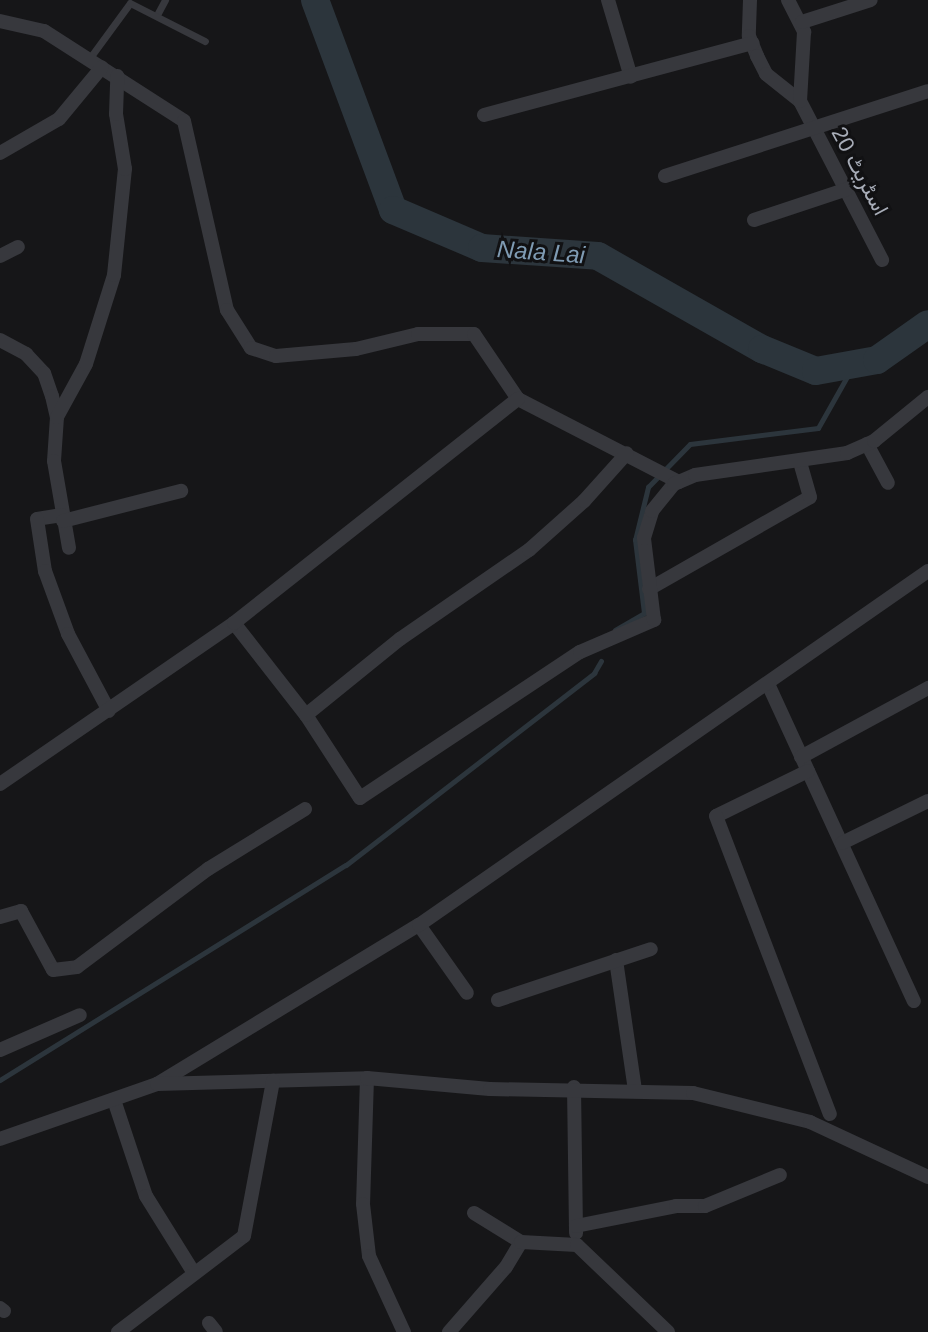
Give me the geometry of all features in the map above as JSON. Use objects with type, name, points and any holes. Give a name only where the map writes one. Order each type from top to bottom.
[{"type":"street","points":[[608,0],[631,77]]},
{"type":"street","name":"اسٹریٹ 20","points":[[750,0],[752,43],[766,74],[800,101]]},
{"type":"street","points":[[788,0],[802,22],[871,0]]},
{"type":"street","points":[[0,21],[44,31],[184,121],[227,310],[251,348],[276,356],[356,349],[418,334],[474,334],[518,399],[679,482]]},
{"type":"street","name":"اسٹریٹ 20","points":[[802,22],[800,101],[882,260]]},
{"type":"street","points":[[484,115],[752,43]]},
{"type":"street","points":[[0,153],[59,119],[95,63]]},
{"type":"street","points":[[57,417],[86,364],[114,275],[125,169],[116,114],[117,76]]},
{"type":"street","points":[[665,176],[928,91]]},
{"type":"street","points":[[754,220],[847,189]]},
{"type":"street","points":[[0,256],[18,247]]},
{"type":"street","points":[[0,340],[26,354],[44,373],[57,417],[54,461],[69,548]]},
{"type":"street","points":[[234,623],[306,715],[360,798],[580,652],[648,624],[655,613],[644,565],[647,523],[658,501],[679,482],[800,461],[867,444],[928,397]]},
{"type":"street","points":[[0,784],[234,623],[518,399]]},
{"type":"street","points":[[867,444],[888,483]]},
{"type":"street","points":[[306,715],[400,639],[529,550],[584,501],[627,453]]},
{"type":"street","points":[[649,589],[810,497],[800,461]]},
{"type":"street","points":[[109,711],[68,634],[45,571],[37,519],[63,518],[181,491]]},
{"type":"street","points":[[0,1139],[157,1084],[419,925],[928,571]]},
{"type":"street","points":[[768,684],[914,1001]]},
{"type":"street","points":[[801,757],[928,688]]},
{"type":"street","points":[[808,771],[716,816],[830,1114]]},
{"type":"street","points":[[842,843],[928,801]]},
{"type":"street","points":[[0,917],[21,911],[53,970],[77,967],[208,869],[305,809]]},
{"type":"street","points":[[419,925],[467,993]]},
{"type":"street","points":[[498,1000],[651,949]]},
{"type":"street","points":[[616,960],[635,1090]]},
{"type":"street","points":[[0,1050],[80,1015]]},
{"type":"street","points":[[157,1084],[367,1078],[490,1089],[574,1087],[693,1093],[810,1122],[928,1177]]},
{"type":"street","points":[[367,1078],[363,1204],[369,1256],[404,1332]]},
{"type":"street","points":[[118,1332],[244,1236],[273,1081]]},
{"type":"street","points":[[574,1087],[577,1245]]},
{"type":"street","points":[[114,1100],[146,1196],[194,1273]]},
{"type":"street","points":[[576,1226],[676,1206],[705,1206],[780,1175]]},
{"type":"street","points":[[474,1213],[521,1242],[577,1245],[668,1332]]},
{"type":"street","points":[[457,1329],[506,1267],[521,1242]]},
{"type":"lane","points":[[158,13],[165,0]]},
{"type":"lane","points":[[95,63],[130,3],[158,13],[205,41]]},
{"type":"waterway","name":"Nala Lai","points":[[315,0],[393,210],[482,248],[598,256],[762,349],[816,371],[877,360],[928,324]]},
{"type":"waterway","points":[[615,630],[644,613],[635,540],[648,487],[690,444],[818,428],[854,364]]},
{"type":"waterway","points":[[0,1080],[346,865],[594,673],[601,661]]}]
